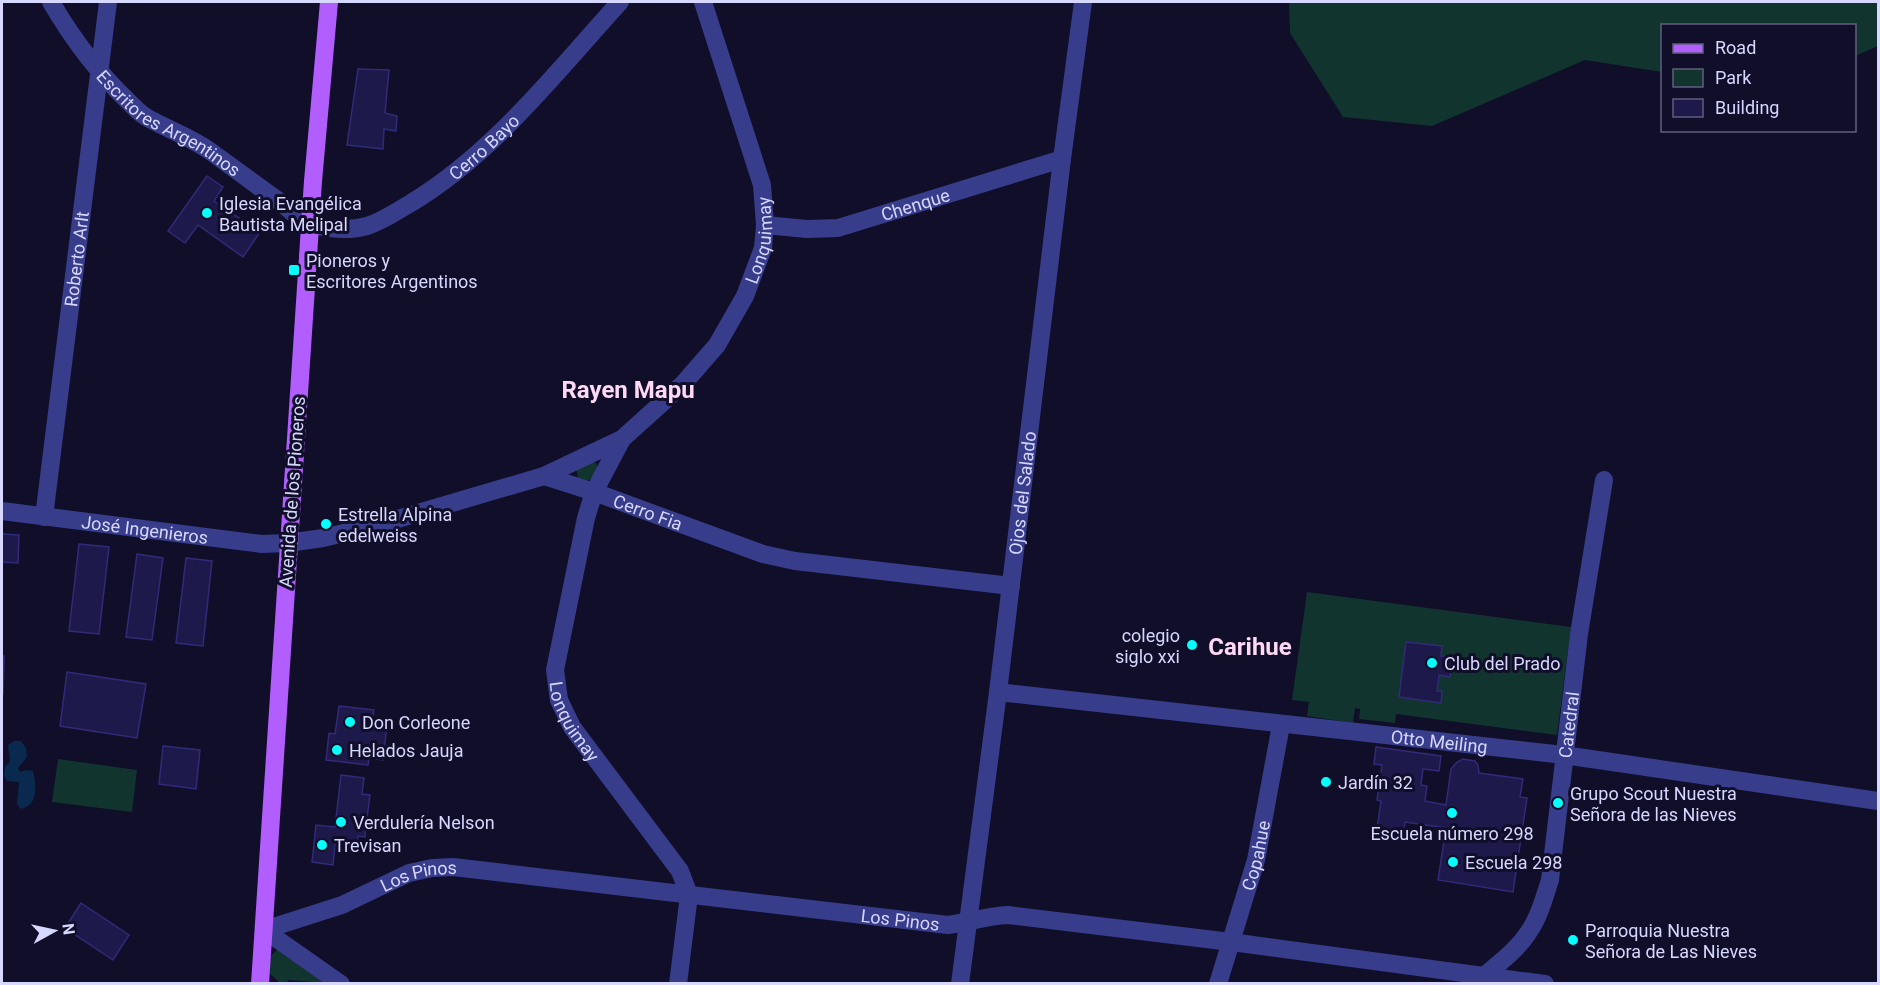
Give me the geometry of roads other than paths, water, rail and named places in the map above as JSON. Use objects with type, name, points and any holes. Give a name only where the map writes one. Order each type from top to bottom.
[{"type":"main road","name":"Avenida de los Pioneros","points":[[260,984],[310,224],[329,2]]},
{"type":"street","name":"Escritores Argentinos","points":[[51,2],[65,26],[100,72],[144,116],[206,149],[282,203],[298,218],[310,224]]},
{"type":"street","name":"Roberto Arlt","points":[[44,517],[108,2]]},
{"type":"street","name":"Cerro Bayo","points":[[310,224],[330,229],[367,226],[390,216],[436,188],[458,171],[514,118],[620,2]]},
{"type":"street","name":"Lonquimay","points":[[544,476],[622,439],[683,384],[717,345],[745,296],[763,248],[765,225],[762,185],[703,2]]},
{"type":"street","name":"Ojos del Salado","points":[[960,984],[1083,2]]},
{"type":"street","name":"Chenque","points":[[765,225],[807,229],[838,228],[1062,159]]},
{"type":"street","name":"Lonquimay","points":[[622,439],[594,492],[586,518],[555,670],[559,700],[572,727],[681,871],[689,894],[678,984]]},
{"type":"street","name":"Cerro Fia","points":[[544,476],[763,554],[795,561],[1011,586]]},
{"type":"street","points":[[288,543],[323,538],[377,525],[544,476]]},
{"type":"street","name":"Catedral","points":[[1483,980],[1529,932],[1550,880],[1579,634],[1604,480]]},
{"type":"street","name":"José Ingenieros","points":[[2,511],[262,544],[288,543]]},
{"type":"street","name":"Otto Meiling","points":[[998,692],[1564,755],[1878,801]]},
{"type":"street","name":"Copahue","points":[[1218,984],[1256,860],[1281,725]]},
{"type":"street","name":"Los Pinos","points":[[264,930],[342,905],[409,873],[432,868],[453,867],[948,925],[988,916],[1008,915],[1231,942],[1483,980],[1545,984]]},
{"type":"street","points":[[264,930],[341,984]]},
{"type":"water","points":[[14,741],[21,741],[26,748],[27,757],[18,768],[20,772],[33,771],[35,783],[35,794],[31,803],[21,809],[17,804],[19,782],[7,781],[4,775],[5,767],[10,762],[8,745]]},
{"type":"place","name":"Iglesia Evangélica Bautista Melipal","points":[[207,213]]},
{"type":"place","name":"Pioneros y Escritores Argentinos","points":[[294,270]]},
{"type":"place","name":"Estrella Alpina edelweiss","points":[[326,524]]},
{"type":"place","name":"colegio siglo xxi","points":[[1192,645]]},
{"type":"place","name":"Club del Prado","points":[[1432,663]]},
{"type":"place","name":"Don Corleone","points":[[350,722]]},
{"type":"place","name":"Helados Jauja","points":[[337,750]]},
{"type":"place","name":"Jardín 32","points":[[1326,782]]},
{"type":"place","name":"Grupo Scout Nuestra Señora de las Nieves","points":[[1558,803]]},
{"type":"place","name":"Escuela número 298","points":[[1452,813]]},
{"type":"place","name":"Verdulería Nelson","points":[[341,822]]},
{"type":"place","name":"Trevisan","points":[[322,845]]},
{"type":"place","name":"Escuela 298","points":[[1453,862]]},
{"type":"place","name":"Parroquia Nuestra Señora de Las Nieves","points":[[1573,940]]},
{"type":"district","name":"Rayen Mapu","points":[[628,390]]},
{"type":"district","name":"Carihue","points":[[1250,647]]}]
